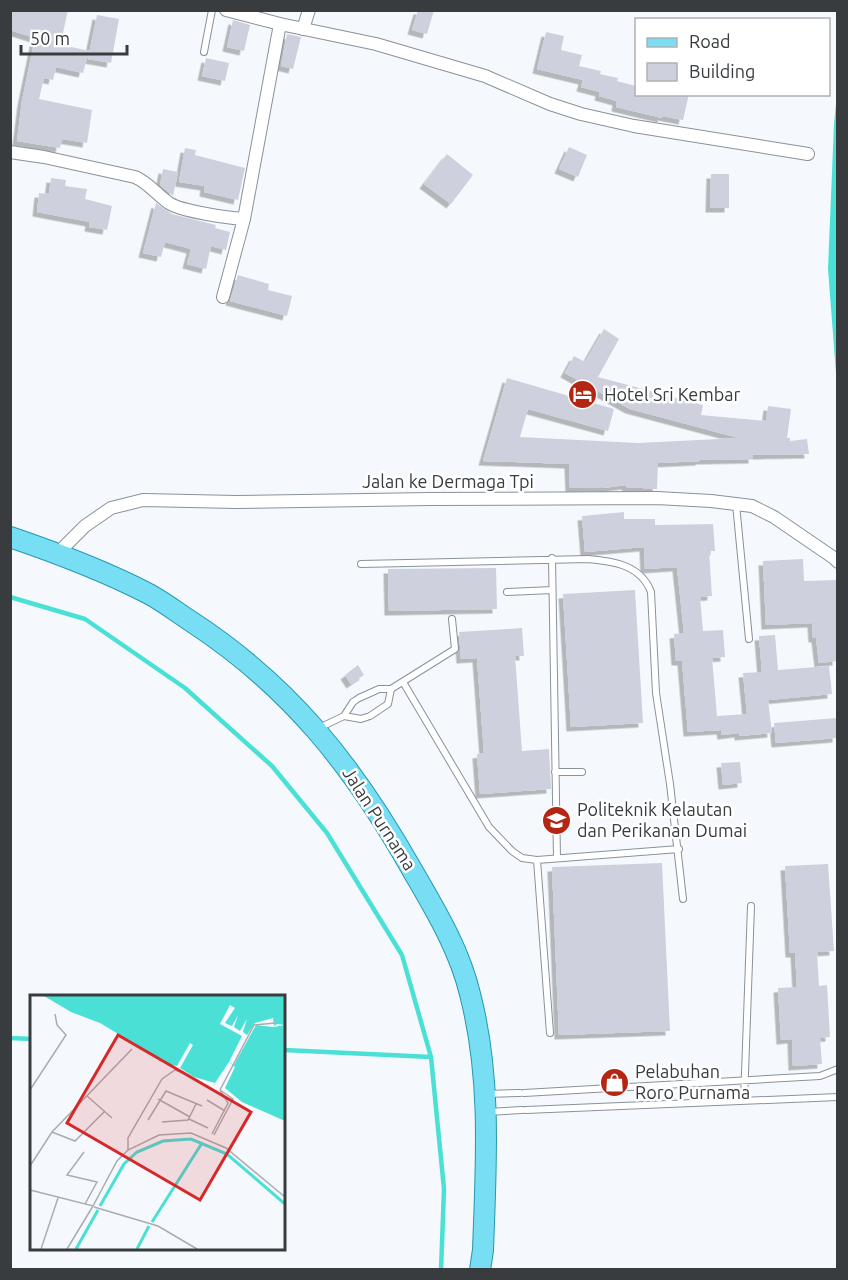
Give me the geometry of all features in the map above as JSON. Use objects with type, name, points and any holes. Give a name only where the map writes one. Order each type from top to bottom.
[{"type":"main road","name":"Jalan Purnama","points":[[10,537],[58,553],[150,595],[212,635],[261,674],[299,710],[362,788],[448,933],[470,993],[484,1071],[486,1103],[483,1250],[480,1269]]},
{"type":"street","points":[[226,10],[279,24],[376,44],[485,76],[550,104],[582,114],[634,126],[808,154]]},
{"type":"street","points":[[303,29],[309,10]]},
{"type":"street","points":[[223,297],[244,219],[279,24]]},
{"type":"street","points":[[10,152],[135,177],[142,180],[171,205],[221,217],[244,219]]},
{"type":"street","name":"Jalan ke Dermaga Tpi","points":[[58,553],[85,526],[111,508],[143,500],[236,502],[657,498],[752,506],[774,517],[825,551],[837,562]]},
{"type":"lane","points":[[204,52],[212,10]]},
{"type":"lane","points":[[736,504],[748,639]]},
{"type":"lane","points":[[552,558],[557,858]]},
{"type":"lane","points":[[361,564],[588,559],[623,564],[634,570],[648,583],[651,592],[656,693],[679,849],[683,899]]},
{"type":"lane","points":[[507,592],[552,590]]},
{"type":"lane","points":[[316,729],[344,716],[357,699],[380,689],[391,689],[455,649],[452,619]]},
{"type":"lane","points":[[403,682],[489,827],[522,858],[537,860],[679,849]]},
{"type":"lane","points":[[344,716],[361,719],[368,716],[388,704],[391,689]]},
{"type":"lane","points":[[555,772],[582,772]]},
{"type":"lane","points":[[537,860],[550,1033]]},
{"type":"lane","points":[[744,1101],[751,906]]},
{"type":"lane","points":[[486,1103],[522,1093],[820,1076],[837,1069]]},
{"type":"lane","points":[[486,1103],[524,1110],[837,1097]]},
{"type":"water","points":[[838,94],[837,386],[828,269]]},
{"type":"building","points":[[10,10],[68,10],[63,45],[89,51],[83,73],[56,67],[53,80],[44,78],[39,99],[92,110],[87,143],[62,139],[60,148],[17,141],[22,101],[35,38],[10,30]]},
{"type":"building","points":[[418,10],[434,10],[427,34],[412,30]]},
{"type":"building","points":[[97,15],[119,19],[111,63],[88,59]]},
{"type":"building","points":[[233,20],[250,25],[244,51],[227,47]]},
{"type":"building","points":[[546,32],[564,36],[561,50],[582,55],[579,66],[601,71],[600,74],[618,78],[617,81],[635,86],[635,96],[689,96],[683,120],[662,116],[662,118],[616,107],[617,101],[599,96],[600,92],[581,87],[583,80],[537,69]]},
{"type":"building","points":[[287,34],[301,37],[293,69],[281,66]]},
{"type":"building","points":[[206,58],[229,63],[225,81],[202,76]]},
{"type":"building","points":[[569,147],[587,155],[578,177],[559,169]]},
{"type":"building","points":[[185,148],[196,150],[195,155],[245,168],[238,200],[204,192],[205,186],[179,182]]},
{"type":"building","points":[[447,154],[473,175],[451,204],[424,184]]},
{"type":"building","points":[[163,169],[178,172],[173,196],[160,185]]},
{"type":"building","points":[[711,174],[729,174],[729,208],[710,208]]},
{"type":"building","points":[[51,178],[66,180],[65,186],[87,189],[85,199],[112,206],[107,230],[89,227],[90,222],[37,212],[39,193],[49,194]]},
{"type":"building","points":[[156,203],[172,214],[216,225],[215,228],[230,232],[226,250],[211,246],[206,269],[187,264],[191,249],[165,242],[161,257],[143,253]]},
{"type":"building","points":[[238,275],[269,284],[268,290],[292,296],[287,316],[230,301]]},
{"type":"building","points":[[604,329],[619,339],[598,377],[703,405],[701,415],[766,421],[768,406],[791,409],[787,438],[790,438],[790,441],[807,439],[809,454],[753,455],[753,459],[658,463],[657,489],[627,488],[626,485],[570,488],[569,464],[483,461],[507,378],[614,409],[608,431],[528,409],[520,437],[638,443],[739,438],[630,409],[565,373],[574,356],[585,362]]},
{"type":"building","points":[[624,512],[624,519],[655,519],[655,525],[713,524],[715,551],[709,551],[712,596],[700,597],[703,631],[723,630],[725,657],[712,658],[717,716],[747,714],[743,673],[762,672],[759,636],[775,635],[778,670],[829,666],[832,694],[768,700],[772,733],[739,736],[739,733],[722,735],[721,730],[688,732],[682,661],[676,661],[674,634],[684,633],[677,567],[645,569],[644,547],[585,552],[582,516]]},
{"type":"building","points":[[803,559],[804,581],[836,580],[837,661],[819,663],[812,623],[766,625],[763,561]]},
{"type":"building","points":[[496,568],[497,609],[389,611],[388,569]]},
{"type":"building","points":[[635,590],[643,723],[571,727],[563,594]]},
{"type":"building","points":[[522,628],[524,656],[515,656],[522,751],[549,749],[551,789],[480,794],[477,754],[484,753],[477,658],[461,659],[459,632]]},
{"type":"building","points":[[358,665],[364,675],[351,684],[345,675]]},
{"type":"building","points":[[837,718],[837,738],[776,743],[774,723]]},
{"type":"building","points":[[740,762],[742,783],[723,785],[721,763]]},
{"type":"building","points":[[662,863],[670,1031],[559,1035],[552,867]]},
{"type":"building","points":[[828,864],[834,951],[817,952],[819,986],[827,985],[830,1037],[820,1038],[822,1064],[793,1066],[792,1039],[781,1040],[778,988],[797,987],[795,953],[790,953],[785,866]]},
{"type":"waterway","points":[[10,597],[85,619],[185,688],[272,766],[327,833],[402,955],[431,1057],[444,1189],[441,1270]]},
{"type":"waterway","points":[[10,1038],[30,1039]]},
{"type":"waterway","points":[[285,1050],[431,1057]]},
{"type":"place","name":"Hotel Sri Kembar","points":[[583,395]]},
{"type":"place","name":"Politeknik Kelautan dan Perikanan Dumai","points":[[556,820]]},
{"type":"place","name":"Pelabuhan Roro Purnama","points":[[614,1082]]}]
